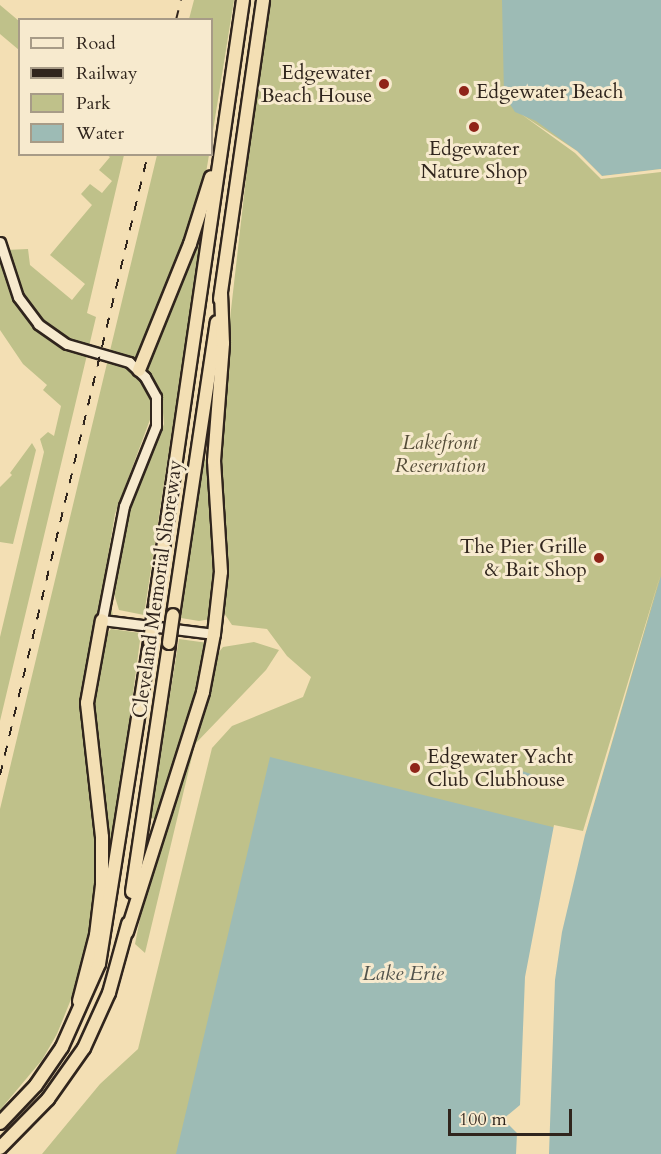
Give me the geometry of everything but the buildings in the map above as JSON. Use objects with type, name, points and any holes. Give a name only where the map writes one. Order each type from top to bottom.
[{"type":"highway","name":"Cleveland Memorial Shoreway","points":[[0,1123],[36,1085],[70,1035],[90,992],[106,935],[243,0]]},
{"type":"highway","name":"Cleveland Memorial Shoreway","points":[[0,1148],[48,1099],[84,1048],[109,993],[127,932],[263,0]]},
{"type":"highway","points":[[139,370],[195,233],[225,121]]},
{"type":"highway","points":[[127,932],[200,703],[214,634],[221,572],[214,454],[223,343],[221,293]]},
{"type":"highway","points":[[70,1035],[94,943],[102,885],[102,837],[87,703],[102,620]]},
{"type":"street","points":[[0,242],[18,297],[38,324],[67,344],[118,357],[139,370],[154,391],[157,421],[124,506],[102,620],[214,634]]},
{"type":"green space","points":[[194,0],[234,0],[213,131],[213,18],[189,18]]},
{"type":"green space","name":"Lakefront Reservation","points":[[271,0],[661,0],[661,655],[578,1154],[42,1154],[100,1084],[138,1049],[212,748],[232,726],[303,697],[311,677],[287,656],[267,629],[232,625],[222,610],[229,577],[219,492],[222,389],[252,125]]},
{"type":"green space","points":[[0,5],[18,20],[18,49],[0,34]]},
{"type":"green space","points":[[108,156],[124,156],[87,313],[96,317],[0,721],[0,637],[44,452],[40,439],[48,432],[54,436],[61,406],[43,390],[47,385],[23,364],[0,330],[0,242],[5,250],[28,249],[30,265],[72,300],[85,284],[50,255],[92,205],[81,194],[90,184],[102,193],[112,181],[99,170],[110,157]]},
{"type":"green space","points":[[157,156],[209,156],[194,244],[200,246],[144,615],[119,610],[114,594],[130,507],[164,424],[161,390],[115,514],[105,574],[113,616],[96,626],[83,682],[83,731],[98,860],[94,918],[82,972],[57,1034],[42,1060],[0,1110],[0,809]]},
{"type":"green space","points":[[32,443],[36,450],[13,544],[0,542],[0,487],[12,475],[10,473]]},
{"type":"green space","points":[[203,459],[209,460],[216,563],[211,619],[199,621],[181,618]]},
{"type":"green space","points":[[111,629],[141,633],[112,851],[106,849],[92,701],[104,637]]},
{"type":"green space","points":[[179,639],[208,643],[194,705],[156,819],[150,818]]},
{"type":"green space","points":[[254,642],[279,650],[266,670],[195,744],[145,953],[135,944],[148,878],[215,657],[223,647]]},
{"type":"water","points":[[502,0],[661,0],[661,169],[602,176],[577,151],[536,121],[515,112],[504,95]]},
{"type":"water","name":"Lake Erie","points":[[661,576],[661,1154],[176,1154],[270,757],[585,835]]},
{"type":"water","points":[[522,771],[540,777],[537,788],[519,785]]},
{"type":"pier","points":[[521,114],[577,151],[602,176],[661,169],[661,172],[601,179],[575,153]]},
{"type":"pier","points":[[661,573],[585,835],[562,932],[555,980],[549,1154],[516,1154],[517,1133],[503,1119],[520,1105],[525,977],[554,825],[583,831]]},
{"type":"railway","points":[[176,18],[181,0]]},
{"type":"railway","points":[[0,775],[148,156]]},
{"type":"place","name":"Edgewater Beach House","points":[[384,84]]},
{"type":"place","name":"Edgewater Beach","points":[[464,91]]},
{"type":"place","name":"Edgewater Nature Shop","points":[[474,127]]},
{"type":"place","name":"The Pier Grille & Bait Shop","points":[[599,558]]},
{"type":"place","name":"Edgewater Yacht Club Clubhouse","points":[[415,768]]}]
